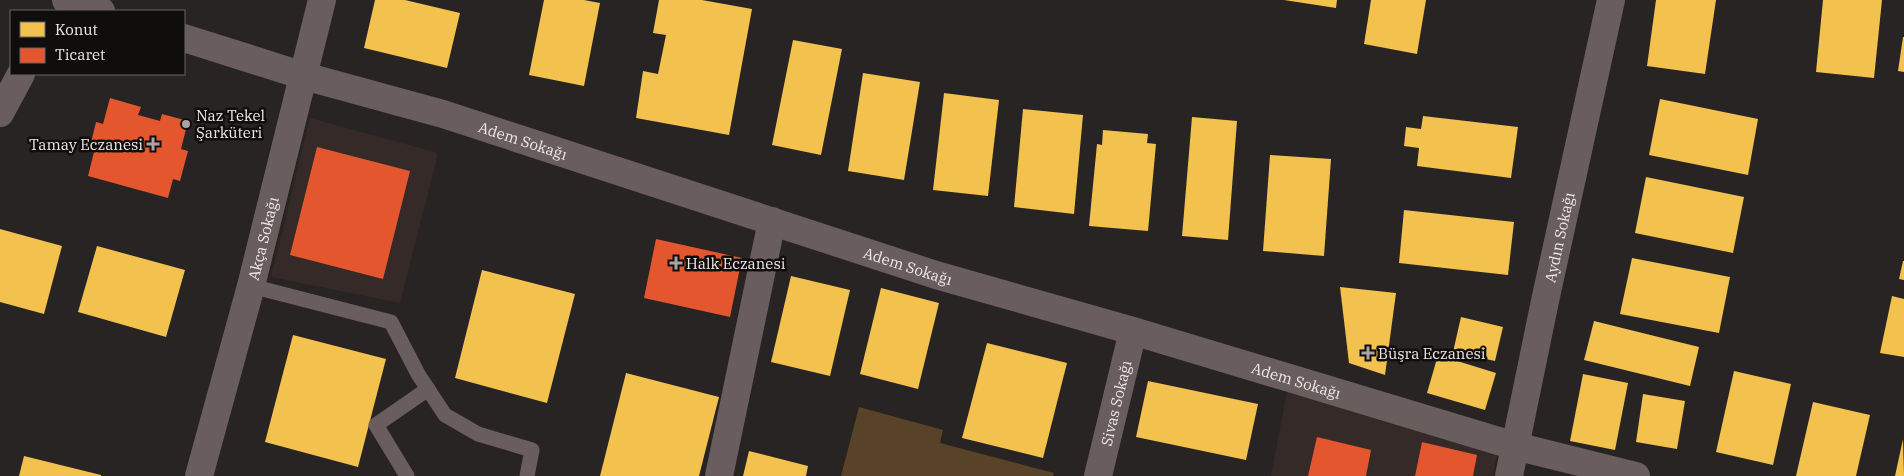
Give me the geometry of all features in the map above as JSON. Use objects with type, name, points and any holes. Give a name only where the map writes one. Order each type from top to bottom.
[{"type":"street","points":[[66,0],[98,10]]},
{"type":"street","name":"Akça Sokağı","points":[[199,476],[251,286],[322,0]]},
{"type":"street","name":"Aydın Sokağı","points":[[1510,476],[1611,0]]},
{"type":"street","name":"Adem Sokağı","points":[[185,38],[304,76],[443,114],[936,275],[1132,331],[1515,446],[1636,476]]},
{"type":"street","points":[[0,113],[20,75]]},
{"type":"street","points":[[719,476],[772,221]]},
{"type":"street","name":"Sivas Sokağı","points":[[1098,476],[1132,331]]},
{"type":"lane","points":[[251,286],[391,322],[428,389],[445,415],[478,434],[532,450],[527,476]]},
{"type":"lane","points":[[407,476],[376,425],[428,389]]},
{"type":"shaded area","points":[[310,118],[438,153],[400,303],[271,277]]},
{"type":"shaded area","points":[[1292,364],[1501,431],[1493,476],[1271,476]]},
{"type":"shaded area","points":[[859,407],[943,430],[940,443],[1054,473],[1053,476],[841,476]]},
{"type":"building: Konut","points":[[375,0],[405,0],[460,13],[447,68],[364,48]]},
{"type":"building: Konut","points":[[544,0],[584,0],[600,3],[584,86],[529,75]]},
{"type":"building: Konut","points":[[659,0],[702,0],[752,9],[729,135],[636,118],[643,71],[658,74],[666,35],[653,33]]},
{"type":"building: Konut","points":[[1284,0],[1337,0],[1336,8]]},
{"type":"building: Konut","points":[[1371,0],[1426,0],[1417,54],[1364,44]]},
{"type":"building: Konut","points":[[1656,0],[1716,0],[1705,74],[1647,66]]},
{"type":"building: Konut","points":[[1823,0],[1882,0],[1874,78],[1816,72]]},
{"type":"building: Konut","points":[[1904,37],[1904,72],[1898,71]]},
{"type":"building: Konut","points":[[793,40],[842,49],[821,155],[772,145]]},
{"type":"building: Konut","points":[[863,73],[920,82],[904,180],[848,171]]},
{"type":"building: Konut","points":[[944,93],[999,100],[988,196],[933,190]]},
{"type":"building: Konut","points":[[1660,99],[1758,119],[1748,175],[1649,155]]},
{"type":"building: Konut","points":[[1023,109],[1083,115],[1074,214],[1014,207]]},
{"type":"building: Konut","points":[[1423,116],[1518,127],[1511,178],[1417,166],[1419,148],[1404,146],[1406,127],[1421,129]]},
{"type":"building: Konut","points":[[1192,117],[1237,121],[1228,240],[1182,236]]},
{"type":"building: Konut","points":[[1103,130],[1148,134],[1147,143],[1156,144],[1148,231],[1089,226],[1097,144],[1102,145]]},
{"type":"building: Konut","points":[[1270,155],[1331,159],[1324,256],[1263,251]]},
{"type":"building: Konut","points":[[1646,177],[1744,197],[1733,253],[1635,233]]},
{"type":"building: Konut","points":[[1404,210],[1514,222],[1508,275],[1399,263]]},
{"type":"building: Konut","points":[[0,229],[62,246],[44,314],[0,302]]},
{"type":"building: Konut","points":[[97,246],[185,270],[166,337],[78,312]]},
{"type":"building: Konut","points":[[1632,258],[1730,277],[1719,333],[1620,314]]},
{"type":"building: Konut","points":[[1904,261],[1904,280],[1899,279]]},
{"type":"building: Konut","points":[[482,270],[575,294],[547,403],[455,378]]},
{"type":"building: Konut","points":[[791,276],[850,290],[830,376],[771,362]]},
{"type":"building: Konut","points":[[1340,287],[1396,293],[1385,375],[1349,363]]},
{"type":"building: Konut","points":[[881,288],[939,303],[918,389],[860,374]]},
{"type":"building: Konut","points":[[1892,296],[1904,299],[1904,357],[1880,353]]},
{"type":"building: Konut","points":[[1461,317],[1503,327],[1495,361],[1453,352]]},
{"type":"building: Konut","points":[[1594,321],[1699,347],[1690,386],[1584,360]]},
{"type":"building: Konut","points":[[293,335],[386,359],[358,467],[265,442]]},
{"type":"building: Konut","points":[[987,343],[1067,363],[1043,458],[962,438]]},
{"type":"building: Konut","points":[[1438,355],[1496,373],[1485,410],[1427,393]]},
{"type":"building: Konut","points":[[1734,371],[1791,384],[1773,465],[1716,452]]},
{"type":"building: Konut","points":[[626,373],[719,397],[699,476],[600,476]]},
{"type":"building: Konut","points":[[1583,374],[1628,383],[1615,450],[1570,441]]},
{"type":"building: Konut","points":[[1148,381],[1258,404],[1246,460],[1136,437]]},
{"type":"building: Konut","points":[[1643,394],[1685,401],[1677,449],[1636,442]]},
{"type":"building: Konut","points":[[1813,402],[1870,415],[1856,476],[1796,476]]},
{"type":"building: Konut","points":[[1903,439],[1904,476],[1895,476]]},
{"type":"building: Konut","points":[[749,451],[808,466],[806,476],[743,476]]},
{"type":"building: Konut","points":[[24,456],[101,475],[101,476],[19,476]]},
{"type":"building: Ticaret","points":[[110,98],[141,107],[138,115],[160,121],[162,114],[188,121],[181,149],[188,151],[180,181],[173,179],[168,198],[88,176],[94,152],[89,151],[96,122],[103,124]]},
{"type":"building: Ticaret","points":[[317,147],[410,171],[383,279],[290,255]]},
{"type":"building: Ticaret","points":[[656,239],[742,258],[730,317],[644,298]]},
{"type":"building: Ticaret","points":[[1317,437],[1371,450],[1366,476],[1308,476]]},
{"type":"building: Ticaret","points":[[1422,442],[1477,455],[1473,476],[1415,476]]},
{"type":"place","name":"Naz Tekel Şarküteri","points":[[186,124]]},
{"type":"place","name":"Tamay Eczanesi","points":[[153,144]]},
{"type":"place","name":"Halk Eczanesi","points":[[676,263]]},
{"type":"place","name":"Büşra Eczanesi","points":[[1368,353]]}]
